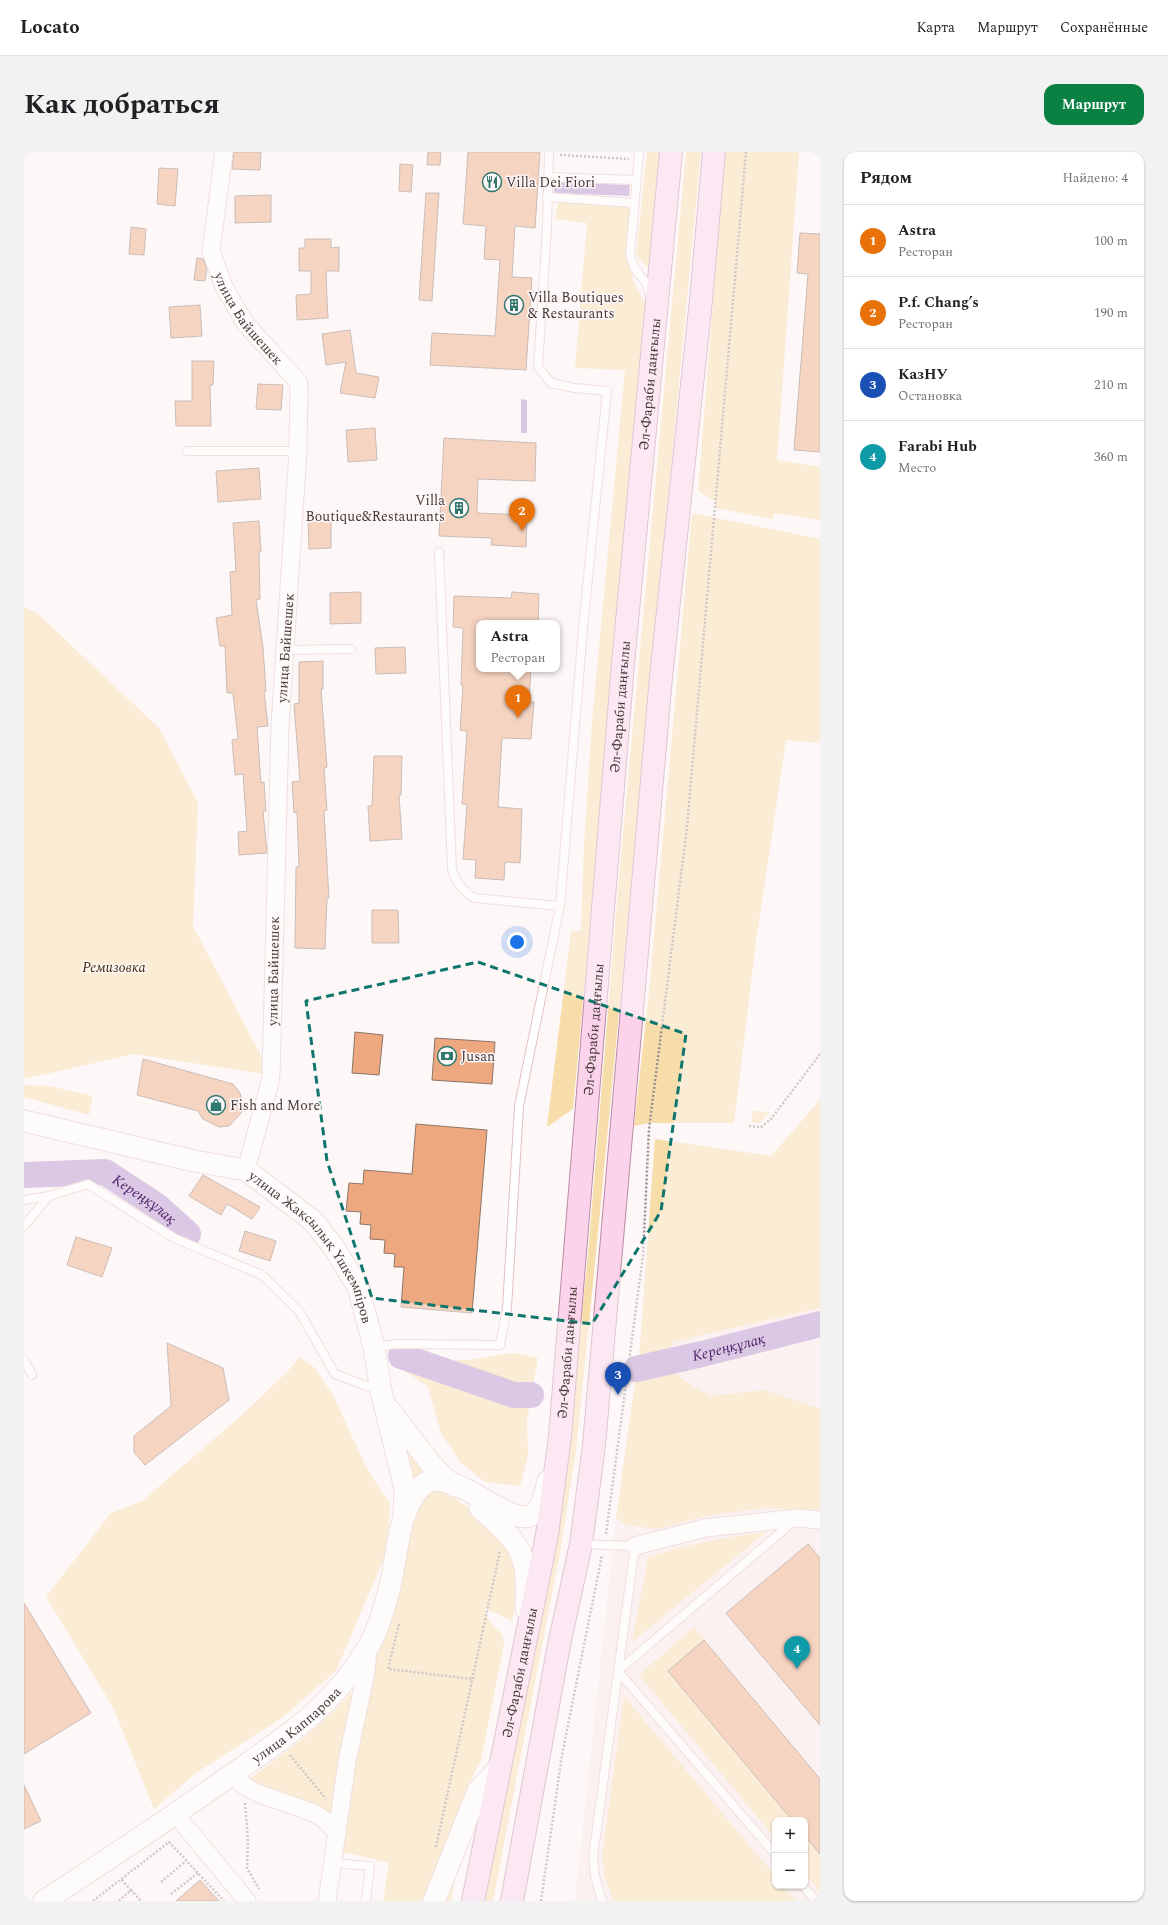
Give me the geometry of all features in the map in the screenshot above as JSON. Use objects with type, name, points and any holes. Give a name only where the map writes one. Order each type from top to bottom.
[{"type":"main road","name":"Әл-Фараби даңғылы","points":[[473,1901],[547,1535],[560,1436],[622,672],[655,312],[672,152]]},
{"type":"main road","points":[[512,1901],[559,1645],[581,1544],[599,1401],[661,677],[701,306],[714,152]]},
{"type":"street","name":"улица Байшешек","points":[[224,152],[211,251],[224,287],[245,323],[299,383],[298,450],[279,734],[270,1075],[269,1086],[246,1170]]},
{"type":"street","name":"улица Жақсылық Үшкемпіров","points":[[24,1121],[194,1161],[246,1170],[312,1220],[335,1249],[358,1286],[374,1347],[382,1398],[405,1490],[404,1518]]},
{"type":"street","points":[[382,1398],[433,1467],[505,1529],[518,1547],[525,1561],[527,1586],[523,1652]]},
{"type":"street","points":[[421,1486],[434,1481],[449,1482],[518,1517],[527,1517],[535,1514],[541,1505],[560,1436]]},
{"type":"street","name":"улица Каппарова","points":[[44,1901],[176,1815],[238,1780],[279,1743],[318,1711],[337,1692],[368,1647],[390,1589],[404,1518],[413,1497],[433,1467]]},
{"type":"street","points":[[635,1546],[705,1528],[798,1518],[820,1520]]},
{"type":"street","points":[[328,1901],[347,1762],[366,1672],[368,1647]]},
{"type":"street","points":[[434,1901],[478,1791],[500,1767]]},
{"type":"street","points":[[238,1780],[257,1793],[314,1813],[325,1820],[338,1825]]},
{"type":"street","points":[[176,1815],[254,1897]]},
{"type":"street","points":[[518,1901],[523,1842]]},
{"type":"lane","points":[[639,152],[635,180],[630,256],[635,269],[646,281],[655,312]]},
{"type":"lane","points":[[374,1347],[396,1344],[500,1345],[507,1308],[519,1106],[560,906],[584,617],[607,391],[575,388],[551,383],[538,367],[547,227],[549,153]]},
{"type":"lane","points":[[548,177],[635,180]]},
{"type":"lane","points":[[547,197],[634,203]]},
{"type":"lane","points":[[187,451],[298,450]]},
{"type":"lane","points":[[439,552],[452,869],[456,881],[464,891],[474,898],[560,906]]},
{"type":"lane","points":[[285,650],[351,649]]},
{"type":"lane","points":[[24,1200],[49,1196],[88,1184],[174,1238],[262,1276],[299,1311],[335,1374],[382,1398]]},
{"type":"lane","points":[[24,1226],[49,1196]]},
{"type":"lane","points":[[24,1360],[32,1375]]},
{"type":"lane","points":[[618,1671],[798,1518]]},
{"type":"lane","points":[[581,1544],[635,1546],[593,1856],[595,1876],[602,1901]]},
{"type":"lane","points":[[618,1671],[774,1853]]},
{"type":"lane","points":[[333,1863],[370,1866],[366,1901]]},
{"type":"lane","points":[[806,1889],[816,1901]]},
{"type":"path","points":[[541,1901],[562,1755],[610,1512],[643,1256],[649,1129],[687,827],[746,152]]},
{"type":"path","points":[[549,153],[632,159]]},
{"type":"path","points":[[749,1126],[761,1127],[771,1119],[820,1054]]},
{"type":"path","points":[[434,1853],[501,1545]]},
{"type":"path","points":[[400,1621],[388,1669],[472,1679]]},
{"type":"path","points":[[290,1754],[338,1825]]},
{"type":"path","points":[[238,1780],[248,1840],[247,1868],[254,1897]]},
{"type":"path","points":[[93,1901],[169,1842],[224,1901]]},
{"type":"path","points":[[161,1882],[186,1861]]},
{"type":"path","points":[[171,1894],[198,1873]]},
{"type":"path","points":[[121,1879],[141,1901]]},
{"type":"path","points":[[119,1901],[131,1890]]},
{"type":"highlighted area","points":[[478,962],[686,1034],[661,1211],[592,1324],[372,1298],[327,1161],[306,1001]]},
{"type":"shaded area","points":[[554,182],[630,185],[629,196],[554,193]]},
{"type":"shaded area","points":[[521,399],[527,400],[527,433],[521,433]]},
{"type":"shaded area","points":[[801,1123],[820,1131],[820,1901],[575,1901],[616,1519],[640,1346],[655,1139],[771,1156]]},
{"type":"green space","points":[[647,152],[661,152],[649,269],[636,255]]},
{"type":"green space","points":[[686,152],[701,152],[576,1451],[560,1552],[493,1901],[481,1901],[568,1451],[588,1255],[619,877]]},
{"type":"green space","points":[[725,152],[799,152],[777,460],[820,467],[820,520],[774,513],[773,519],[715,508],[715,501],[698,491]]},
{"type":"green space","points":[[559,198],[634,203],[630,256],[635,269],[632,279],[647,306],[573,1109],[547,1127],[571,931],[581,931],[584,843],[592,722],[625,370],[575,368],[587,223],[555,219]]},
{"type":"green space","points":[[692,513],[820,539],[820,743],[786,740],[756,942],[734,1123],[650,1123],[634,1126],[649,992]]},
{"type":"green space","name":"Ремизовка","points":[[24,607],[37,613],[159,728],[198,803],[193,926],[271,1075],[134,1054],[24,1079]]},
{"type":"green space","points":[[24,1085],[49,1086],[93,1096],[89,1115],[24,1097]]},
{"type":"green space","points":[[820,1100],[820,1308],[672,1342],[674,1366],[679,1376],[692,1386],[711,1396],[764,1390],[820,1410],[820,1510],[764,1508],[710,1515],[657,1529],[628,1525],[616,1519],[640,1346],[655,1139],[771,1156]]},
{"type":"green space","points":[[753,1111],[770,1112],[760,1123],[751,1122]]},
{"type":"green space","points":[[514,1353],[538,1358],[527,1420],[528,1455],[520,1486],[485,1482],[460,1462],[441,1433],[428,1387],[391,1361],[469,1360]]},
{"type":"green space","points":[[299,1357],[314,1367],[333,1395],[367,1469],[390,1504],[387,1551],[336,1671],[283,1717],[196,1773],[154,1809],[113,1707],[46,1597],[111,1513],[142,1501],[242,1415],[289,1370]]},
{"type":"green space","points":[[409,1452],[427,1470],[411,1488]]},
{"type":"green space","points":[[427,1490],[448,1492],[467,1507],[511,1548],[518,1590],[512,1621],[485,1608],[491,1623],[502,1634],[504,1644],[481,1760],[469,1784],[460,1818],[426,1901],[383,1901],[389,1863],[339,1851],[337,1833],[397,1552]]},
{"type":"green space","points":[[766,1532],[632,1642],[648,1557],[706,1542]]},
{"type":"green space","points":[[694,1627],[704,1640],[668,1671],[790,1817],[772,1817],[772,1834],[639,1675]]},
{"type":"green space","points":[[360,1683],[334,1816],[303,1799],[261,1788],[249,1779],[308,1735],[334,1711]]},
{"type":"green space","points":[[624,1696],[772,1872],[772,1889],[786,1889],[796,1901],[614,1901],[605,1878],[602,1856]]},
{"type":"green space","points":[[808,1840],[820,1854],[820,1892],[808,1878]]},
{"type":"green space","points":[[454,1884],[451,1901],[445,1901],[447,1893]]},
{"type":"building","points":[[234,152],[261,152],[260,170],[232,169]]},
{"type":"building","points":[[428,152],[441,152],[440,165],[427,165]]},
{"type":"building","points":[[468,152],[540,152],[535,228],[515,226],[512,277],[532,278],[526,370],[430,365],[432,333],[495,336],[500,260],[484,259],[486,226],[463,224]]},
{"type":"building","points":[[400,164],[413,165],[411,192],[399,191]]},
{"type":"building","points":[[159,168],[178,169],[175,206],[157,204]]},
{"type":"building","points":[[426,193],[439,193],[432,301],[419,300]]},
{"type":"building","points":[[271,195],[271,222],[235,223],[235,196]]},
{"type":"building","points":[[131,227],[146,229],[144,255],[129,254]]},
{"type":"building","points":[[800,233],[820,234],[820,452],[794,450],[808,274],[797,273]]},
{"type":"building","points":[[305,239],[331,239],[331,248],[339,247],[339,271],[327,271],[326,276],[328,318],[297,320],[296,295],[311,294],[311,271],[299,271],[299,248],[305,248]]},
{"type":"building","points":[[197,258],[203,259],[207,269],[205,281],[194,280]]},
{"type":"building","points":[[200,305],[202,336],[171,338],[169,307]]},
{"type":"building","points":[[350,330],[356,373],[379,377],[375,398],[340,393],[346,362],[326,365],[322,334]]},
{"type":"building","points":[[192,361],[214,361],[213,385],[210,385],[211,426],[176,426],[175,401],[192,401]]},
{"type":"building","points":[[258,384],[283,385],[281,410],[256,409]]},
{"type":"building","points":[[375,428],[377,460],[348,462],[346,430]]},
{"type":"building","name":"Villa Boutique&Restaurants","points":[[444,438],[536,443],[535,481],[478,479],[477,513],[527,515],[526,547],[491,545],[492,538],[439,536]]},
{"type":"building","points":[[259,468],[261,499],[218,502],[216,471]]},
{"type":"building","points":[[331,516],[331,548],[309,549],[308,517]]},
{"type":"building","points":[[259,521],[261,552],[259,552],[260,599],[256,600],[263,647],[266,691],[264,691],[268,726],[257,727],[261,783],[264,782],[266,811],[263,811],[267,853],[239,855],[238,832],[247,831],[243,774],[235,775],[232,740],[238,739],[233,693],[227,693],[225,646],[220,646],[216,618],[232,615],[230,572],[236,571],[233,523]]},
{"type":"building","points":[[361,592],[361,623],[330,624],[330,593]]},
{"type":"building","points":[[512,592],[539,594],[538,620],[476,620],[476,672],[531,672],[529,702],[534,702],[531,739],[502,738],[498,807],[522,809],[520,863],[505,862],[504,880],[475,878],[476,860],[463,859],[467,804],[462,804],[467,731],[460,730],[463,685],[461,685],[463,628],[453,627],[454,596],[511,598]]},
{"type":"building","points":[[405,647],[406,673],[376,674],[375,648]]},
{"type":"building","points":[[323,661],[323,689],[321,689],[327,767],[324,768],[327,810],[324,811],[329,898],[327,898],[325,949],[295,948],[296,867],[299,867],[297,812],[294,813],[292,782],[300,781],[294,704],[299,703],[299,662]]},
{"type":"building","points":[[374,756],[402,756],[401,795],[399,795],[402,839],[370,841],[368,806],[372,806]]},
{"type":"building","points":[[372,910],[398,910],[399,943],[372,943]]},
{"type":"building","points":[[355,1032],[383,1035],[379,1075],[352,1073]]},
{"type":"building","points":[[435,1038],[495,1042],[492,1084],[432,1080]]},
{"type":"building","points":[[143,1059],[233,1084],[240,1093],[243,1105],[241,1113],[229,1126],[219,1127],[203,1119],[198,1111],[137,1095]]},
{"type":"building","points":[[416,1124],[487,1130],[472,1313],[401,1307],[404,1267],[394,1267],[395,1254],[384,1253],[385,1240],[370,1239],[371,1225],[360,1224],[361,1212],[346,1211],[349,1183],[363,1184],[364,1170],[412,1174]]},
{"type":"building","points":[[203,1175],[260,1207],[252,1219],[227,1204],[221,1215],[189,1196]]},
{"type":"building","points":[[245,1231],[276,1241],[270,1261],[239,1251]]},
{"type":"building","points":[[76,1237],[112,1248],[102,1277],[67,1265]]},
{"type":"building","points":[[167,1343],[223,1368],[229,1400],[145,1465],[134,1452],[134,1436],[171,1406]]},
{"type":"building","points":[[808,1544],[820,1558],[820,1725],[726,1613]]},
{"type":"building","points":[[24,1603],[91,1713],[24,1754]]},
{"type":"building","points":[[704,1640],[820,1779],[820,1854],[808,1840],[808,1817],[790,1817],[668,1671]]},
{"type":"building","points":[[24,1785],[41,1821],[24,1829]]},
{"type":"building","points":[[200,1880],[219,1901],[176,1901]]},
{"type":"waterway","name":"Кереңқұлақ","points":[[24,1175],[105,1172],[157,1206],[188,1234]]},
{"type":"waterway","name":"Кереңқұлақ","points":[[636,1369],[820,1324]]},
{"type":"waterway","name":"Кереңқұлақ","points":[[401,1356],[514,1395],[531,1395]]},
{"type":"place","name":"Villa Dei Fiori","points":[[492,182]]},
{"type":"place","name":"Villa Boutiques & Restaurants","points":[[514,305]]},
{"type":"place","name":"Villa Boutique&Restaurants","points":[[459,508]]},
{"type":"place","name":"P.f. Chang’s","points":[[522,531]]},
{"type":"place","name":"Astra","points":[[518,718]]},
{"type":"place","name":"Jusan","points":[[447,1056]]},
{"type":"place","name":"Fish and More","points":[[216,1105]]},
{"type":"place","name":"КазНУ","points":[[618,1395]]},
{"type":"place","name":"Farabi Hub","points":[[797,1669]]}]
